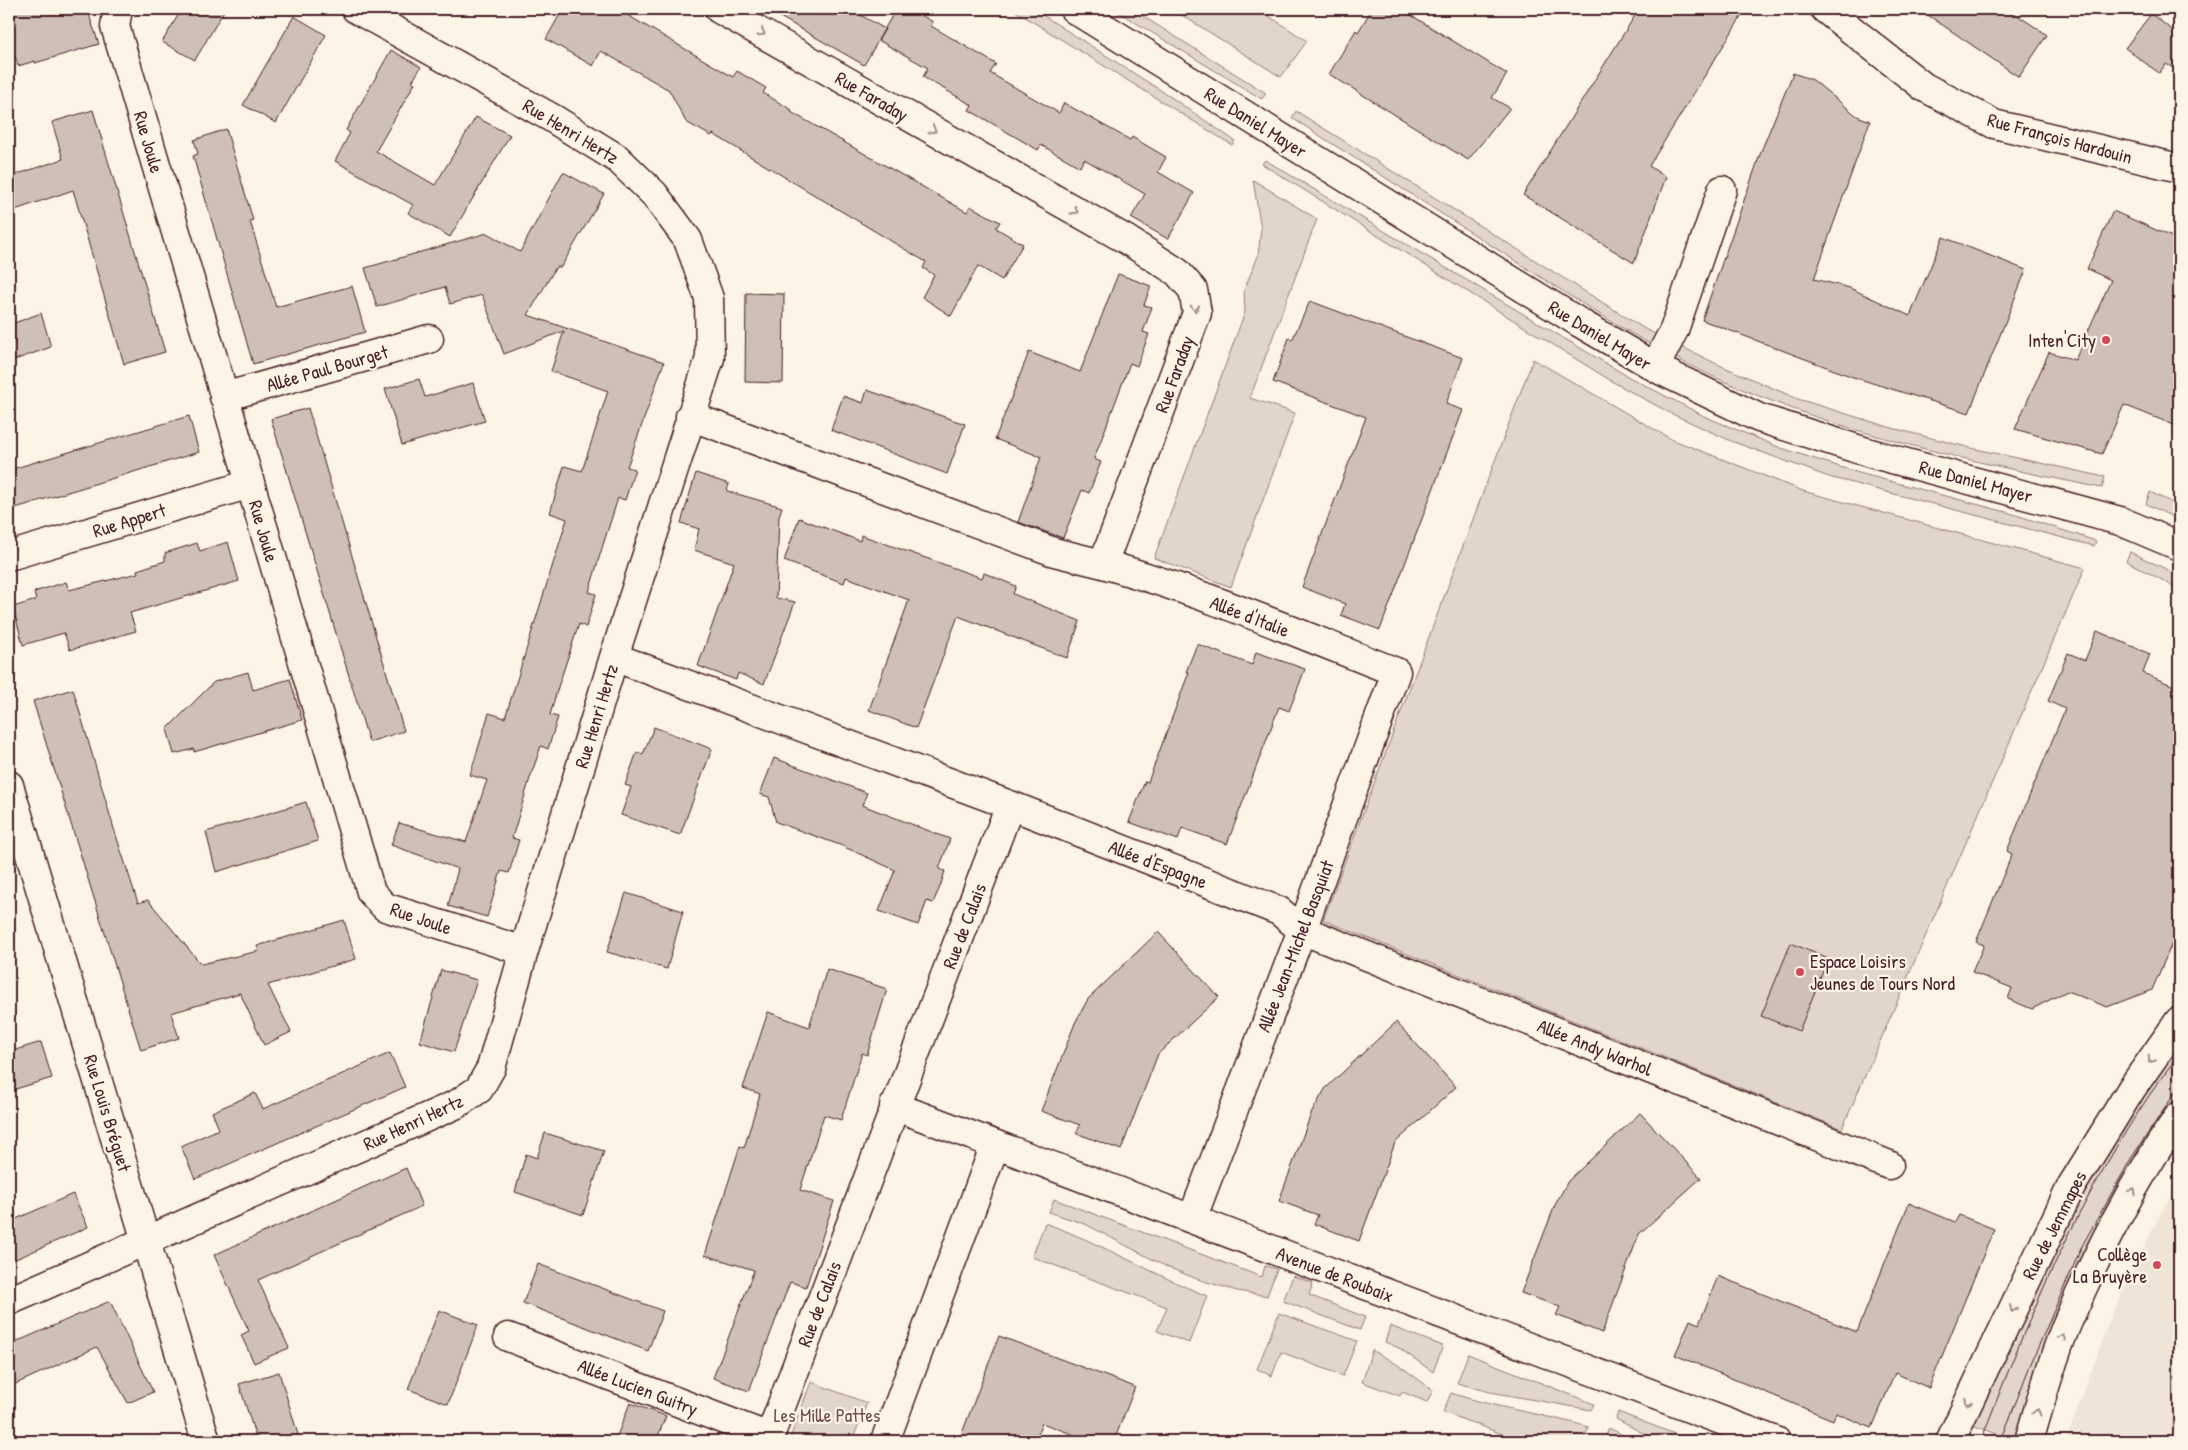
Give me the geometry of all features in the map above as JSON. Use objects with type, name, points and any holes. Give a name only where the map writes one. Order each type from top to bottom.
[{"type":"street","name":"Rue Joule","points":[[118,9],[115,26],[370,892],[385,907],[524,951]]},
{"type":"street","name":"Rue Henri Hertz","points":[[9,1302],[457,1104],[479,1089],[491,1068],[524,951],[614,657],[710,358],[709,298],[688,240],[654,194],[618,159],[552,118],[356,9]]},
{"type":"street","name":"Rue Faraday","points":[[719,9],[1127,240],[1177,272],[1193,290],[1197,313],[1103,564]]},
{"type":"street","name":"Rue Daniel Mayer","points":[[1074,9],[1655,368],[1759,418],[1870,453],[2120,521],[2179,546]]},
{"type":"street","name":"Rue François Hardouin","points":[[1825,9],[1924,87],[1994,124],[2179,168]]},
{"type":"street","points":[[1655,368],[1674,330],[1722,190]]},
{"type":"street","name":"Allée Paul Bourget","points":[[224,397],[429,339]]},
{"type":"street","points":[[690,416],[1054,552],[1103,564]]},
{"type":"street","name":"Rue Appert","points":[[9,556],[250,484]]},
{"type":"street","name":"Allée d'Italie","points":[[1103,564],[1138,574],[1244,613],[1396,672]]},
{"type":"street","points":[[614,657],[1010,805]]},
{"type":"street","name":"Allée Jean-Michel Basquiat","points":[[1192,1219],[1302,930],[1396,672]]},
{"type":"street","name":"Rue Louis Bréguet","points":[[9,785],[206,1441]]},
{"type":"street","name":"Allée d'Espagne","points":[[1010,805],[1279,911],[1302,930]]},
{"type":"street","name":"Rue de Calais","points":[[768,1439],[1010,805]]},
{"type":"street","name":"Allée Andy Warhol","points":[[1302,930],[1889,1165]]},
{"type":"street","name":"Rue de Jemmapes","points":[[1950,1441],[2072,1185],[2132,1088],[2179,1020]]},
{"type":"street","name":"Avenue de Roubaix","points":[[894,1106],[1776,1441]]},
{"type":"street","points":[[2029,1441],[2066,1326],[2096,1261],[2142,1174],[2179,1116]]},
{"type":"street","points":[[885,1441],[995,1145]]},
{"type":"street","name":"Allée Lucien Guitry","points":[[508,1336],[768,1439]]},
{"type":"shaded area","name":"Collège La Bruyère","points":[[2179,1185],[2179,1441],[2066,1441],[2111,1316],[2160,1214]]},
{"type":"green space","points":[[1012,9],[1033,9],[1168,95],[1235,141],[1232,145]]},
{"type":"green space","points":[[1113,9],[1131,9],[1266,93],[1262,99]]},
{"type":"green space","points":[[1172,9],[1258,9],[1307,41],[1281,77]]},
{"type":"green space","points":[[1296,111],[1645,329],[1717,364],[1798,399],[1892,428],[1971,448],[2105,477],[2102,488],[1952,456],[1855,429],[1806,414],[1759,396],[1686,364],[1612,322],[1292,118]]},
{"type":"green space","points":[[1265,160],[1629,377],[1706,417],[1781,448],[1859,473],[2010,513],[2096,541],[2094,546],[1829,477],[1731,441],[1670,413],[1613,382],[1262,164]]},
{"type":"green space","points":[[1253,180],[1317,219],[1250,398],[1295,413],[1231,587],[1154,558],[1245,312],[1244,290],[1258,256],[1261,229]]},
{"type":"green space","points":[[1533,359],[1671,439],[1803,491],[2085,568],[1842,1129],[1323,920]]},
{"type":"green space","points":[[2150,492],[2179,506],[2179,520],[2146,504]]},
{"type":"green space","points":[[2130,552],[2179,575],[2179,589],[2126,561]]},
{"type":"green space","points":[[2179,1036],[2179,1098],[2135,1164],[2017,1441],[1969,1424],[2095,1164]]},
{"type":"green space","points":[[1054,1199],[1262,1277],[1265,1266],[1277,1269],[1267,1296],[1237,1291],[1197,1279],[1167,1267],[1085,1224],[1049,1212]]},
{"type":"green space","points":[[1045,1223],[1207,1296],[1189,1343],[1157,1331],[1167,1307],[1032,1257]]},
{"type":"green space","points":[[1293,1276],[1313,1283],[1309,1295],[1365,1317],[1360,1330],[1283,1301]]},
{"type":"green space","points":[[1279,1313],[1357,1341],[1343,1376],[1281,1352],[1272,1376],[1257,1369]]},
{"type":"green space","points":[[1390,1326],[1443,1346],[1433,1372],[1399,1348],[1385,1342]]},
{"type":"green space","points":[[1372,1350],[1400,1366],[1433,1390],[1427,1402],[1402,1392],[1400,1396],[1362,1382]]},
{"type":"green space","points":[[1468,1354],[1594,1404],[1591,1410],[1490,1392],[1457,1383]]},
{"type":"green space","name":"Les Mille Pattes","points":[[811,1382],[867,1403],[852,1441],[789,1441]]},
{"type":"green space","points":[[1451,1393],[1485,1403],[1589,1427],[1583,1441],[1521,1441],[1443,1412]]},
{"type":"green space","points":[[1618,1412],[1693,1441],[1658,1441],[1616,1419]]},
{"type":"green space","points":[[1609,1428],[1635,1441],[1604,1441]]},
{"type":"building","points":[[9,9],[87,9],[99,44],[35,63],[35,61],[18,66],[14,53],[9,55]]},
{"type":"building","points":[[182,9],[225,9],[195,60],[162,42]]},
{"type":"building","points":[[563,9],[617,9],[733,77],[737,71],[766,88],[763,93],[792,110],[791,112],[967,212],[970,206],[1000,222],[996,228],[1023,244],[1002,280],[978,266],[951,316],[922,297],[934,275],[923,268],[926,262],[713,134],[711,136],[686,122],[669,90],[601,51],[593,66],[546,39]]},
{"type":"building","points":[[766,9],[850,9],[885,29],[864,65]]},
{"type":"building","points":[[896,9],[910,9],[933,22],[931,26],[996,64],[990,73],[1059,113],[1064,103],[1130,140],[1132,137],[1166,157],[1158,172],[1194,193],[1168,239],[1131,218],[1145,194],[1084,159],[1080,167],[1041,145],[1038,150],[969,110],[972,105],[923,77],[928,68],[878,40]]},
{"type":"building","points":[[1372,9],[1401,9],[1507,74],[1492,98],[1510,108],[1468,160],[1329,74],[1356,30],[1358,32]]},
{"type":"building","points":[[1639,9],[1746,9],[1649,166],[1666,177],[1634,263],[1523,195]]},
{"type":"building","points":[[1919,9],[2008,9],[2047,35],[2019,77]]},
{"type":"building","points":[[2151,14],[2179,35],[2179,71],[2166,64],[2159,73],[2125,48]]},
{"type":"building","points":[[294,16],[326,35],[276,123],[243,105]]},
{"type":"building","points":[[391,50],[421,67],[412,82],[415,83],[376,151],[435,185],[476,117],[510,135],[450,237],[408,213],[413,205],[335,161],[350,133],[346,130]]},
{"type":"building","points":[[1793,73],[1813,80],[1857,116],[1870,121],[1814,279],[1850,288],[1910,316],[1943,237],[2026,270],[1969,413],[1853,377],[1702,320],[1762,149]]},
{"type":"building","points":[[93,110],[165,352],[124,364],[73,190],[9,212],[9,177],[63,159],[52,122]]},
{"type":"building","points":[[226,129],[253,220],[250,221],[276,307],[352,286],[365,332],[253,364],[193,156],[198,154],[194,140]]},
{"type":"building","points":[[563,172],[604,194],[561,267],[556,267],[528,315],[664,362],[627,467],[635,469],[625,500],[618,498],[589,592],[596,594],[586,627],[579,624],[558,687],[550,715],[558,717],[548,749],[541,746],[531,775],[512,838],[519,840],[509,873],[501,871],[487,917],[448,906],[458,869],[391,845],[399,823],[466,842],[487,780],[470,775],[489,713],[505,718],[567,519],[550,513],[564,466],[582,471],[608,391],[551,371],[564,331],[504,354],[482,295],[450,304],[445,287],[377,307],[365,268],[487,233],[520,252]]},
{"type":"building","name":"Inten'City","points":[[2113,211],[2179,240],[2179,427],[2124,405],[2102,454],[2015,429],[2049,352],[2075,360],[2111,280],[2087,269]]},
{"type":"building","points":[[1118,274],[1151,286],[1144,305],[1152,307],[1143,332],[1149,334],[1137,366],[1130,363],[1094,459],[1101,462],[1089,493],[1082,490],[1063,538],[1018,522],[1041,457],[995,439],[1029,352],[1080,372]]},
{"type":"building","points":[[746,293],[784,294],[783,383],[745,382]]},
{"type":"building","points":[[1310,301],[1463,358],[1446,404],[1463,410],[1380,630],[1341,615],[1345,604],[1302,587],[1366,417],[1273,382],[1289,338],[1292,340]]},
{"type":"building","points":[[41,313],[51,347],[9,362],[9,325]]},
{"type":"building","points":[[419,379],[425,397],[473,383],[485,421],[402,445],[385,389]]},
{"type":"building","points":[[867,390],[965,424],[947,474],[831,430],[843,396],[863,403]]},
{"type":"building","points":[[308,408],[404,731],[369,742],[271,419]]},
{"type":"building","points":[[189,416],[199,452],[9,510],[9,470]]},
{"type":"building","points":[[696,473],[729,484],[727,491],[782,507],[779,516],[776,598],[795,602],[764,684],[738,673],[736,680],[698,666],[734,563],[694,550],[699,529],[681,523]]},
{"type":"building","points":[[799,518],[860,541],[861,535],[982,578],[984,573],[1016,586],[1013,594],[1080,621],[1067,658],[958,616],[916,728],[869,710],[909,600],[846,577],[844,583],[784,561]]},
{"type":"building","points":[[228,542],[239,581],[130,613],[136,631],[70,650],[64,633],[23,645],[13,607],[36,600],[34,592],[66,582],[69,590],[138,573],[137,570],[165,561],[165,553],[197,543],[200,551]]},
{"type":"building","points":[[2097,631],[2150,654],[2143,673],[2179,688],[2179,927],[2152,990],[2107,1007],[2067,991],[2032,1009],[2008,999],[2012,988],[1972,972],[1984,945],[1976,942],[2012,854],[2007,851],[2065,709],[2048,701],[2068,653],[2085,660]]},
{"type":"building","points":[[1197,644],[1252,665],[1256,652],[1305,669],[1289,711],[1279,707],[1227,844],[1182,828],[1178,840],[1129,822],[1145,781],[1148,782],[1189,672],[1186,672]]},
{"type":"building","points":[[248,672],[253,690],[290,679],[302,720],[194,752],[194,749],[174,754],[167,729],[214,682]]},
{"type":"building","points":[[73,689],[138,903],[148,900],[201,964],[259,951],[257,946],[344,920],[356,959],[268,985],[291,1032],[264,1045],[240,993],[171,1013],[179,1038],[141,1050],[33,701]]},
{"type":"building","points":[[654,727],[712,749],[680,835],[621,815],[631,787],[625,785],[637,752],[643,754]]},
{"type":"building","points":[[774,758],[867,793],[862,805],[950,839],[939,869],[945,871],[940,887],[933,903],[927,901],[918,925],[879,911],[895,870],[840,845],[776,822],[769,797],[760,794]]},
{"type":"building","points":[[306,802],[318,841],[216,872],[206,832]]},
{"type":"building","points":[[626,893],[683,911],[667,969],[607,952]]},
{"type":"building","points":[[1158,932],[1219,997],[1158,1054],[1121,1150],[1076,1133],[1080,1125],[1041,1111],[1075,1023],[1088,999]]},
{"type":"building","points":[[1791,943],[1828,959],[1799,1031],[1761,1016]]},
{"type":"building","points":[[827,969],[887,989],[867,1055],[862,1053],[841,1120],[824,1115],[800,1190],[834,1201],[806,1287],[790,1282],[749,1391],[713,1378],[754,1270],[705,1255],[740,1146],[744,1148],[760,1094],[743,1088],[768,1012],[809,1027]]},
{"type":"building","points":[[441,970],[477,980],[454,1052],[420,1042]]},
{"type":"building","points":[[1396,1022],[1456,1087],[1395,1143],[1359,1241],[1314,1224],[1318,1215],[1279,1201],[1311,1114],[1325,1089]]},
{"type":"building","points":[[41,1042],[52,1078],[9,1091],[9,1052]]},
{"type":"building","points":[[390,1053],[405,1087],[195,1179],[181,1146],[219,1129],[212,1112],[255,1093],[263,1109]]},
{"type":"building","points":[[1640,1113],[1701,1178],[1639,1234],[1602,1333],[1556,1315],[1560,1307],[1521,1293],[1555,1205],[1568,1181]]},
{"type":"building","points":[[545,1133],[604,1151],[583,1215],[515,1192],[526,1154],[537,1158]]},
{"type":"building","points":[[406,1168],[422,1206],[258,1280],[289,1348],[254,1363],[241,1335],[249,1331],[214,1255]]},
{"type":"building","points":[[73,1194],[88,1227],[9,1262],[9,1222]]},
{"type":"building","points":[[1909,1203],[1955,1222],[1959,1215],[1994,1229],[1929,1388],[1895,1373],[1872,1428],[1836,1413],[1833,1420],[1675,1355],[1690,1320],[1699,1324],[1718,1276],[1857,1332]]},
{"type":"building","points":[[538,1264],[663,1311],[648,1351],[523,1303]]},
{"type":"building","points":[[110,1301],[153,1392],[128,1403],[97,1347],[9,1387],[9,1345]]},
{"type":"building","points":[[439,1310],[478,1325],[448,1404],[408,1389]]},
{"type":"building","points":[[999,1336],[1135,1387],[1114,1441],[1091,1441],[1042,1423],[1035,1441],[959,1441]]},
{"type":"building","points":[[279,1372],[300,1441],[257,1441],[239,1384]]},
{"type":"building","points":[[630,1403],[666,1416],[656,1441],[615,1441]]},
{"type":"tram line","points":[[1981,1441],[2021,1339],[2066,1240],[2118,1145],[2147,1099],[2179,1054]]},
{"type":"tram line","points":[[2001,1441],[2029,1368],[2083,1244],[2132,1157],[2179,1087]]},
{"type":"place","name":"Inten'City","points":[[2106,340]]},
{"type":"place","name":"Espace Loisirs Jeunes de Tours Nord","points":[[1800,972]]},
{"type":"place","name":"Collège La Bruyère","points":[[2157,1265]]}]
